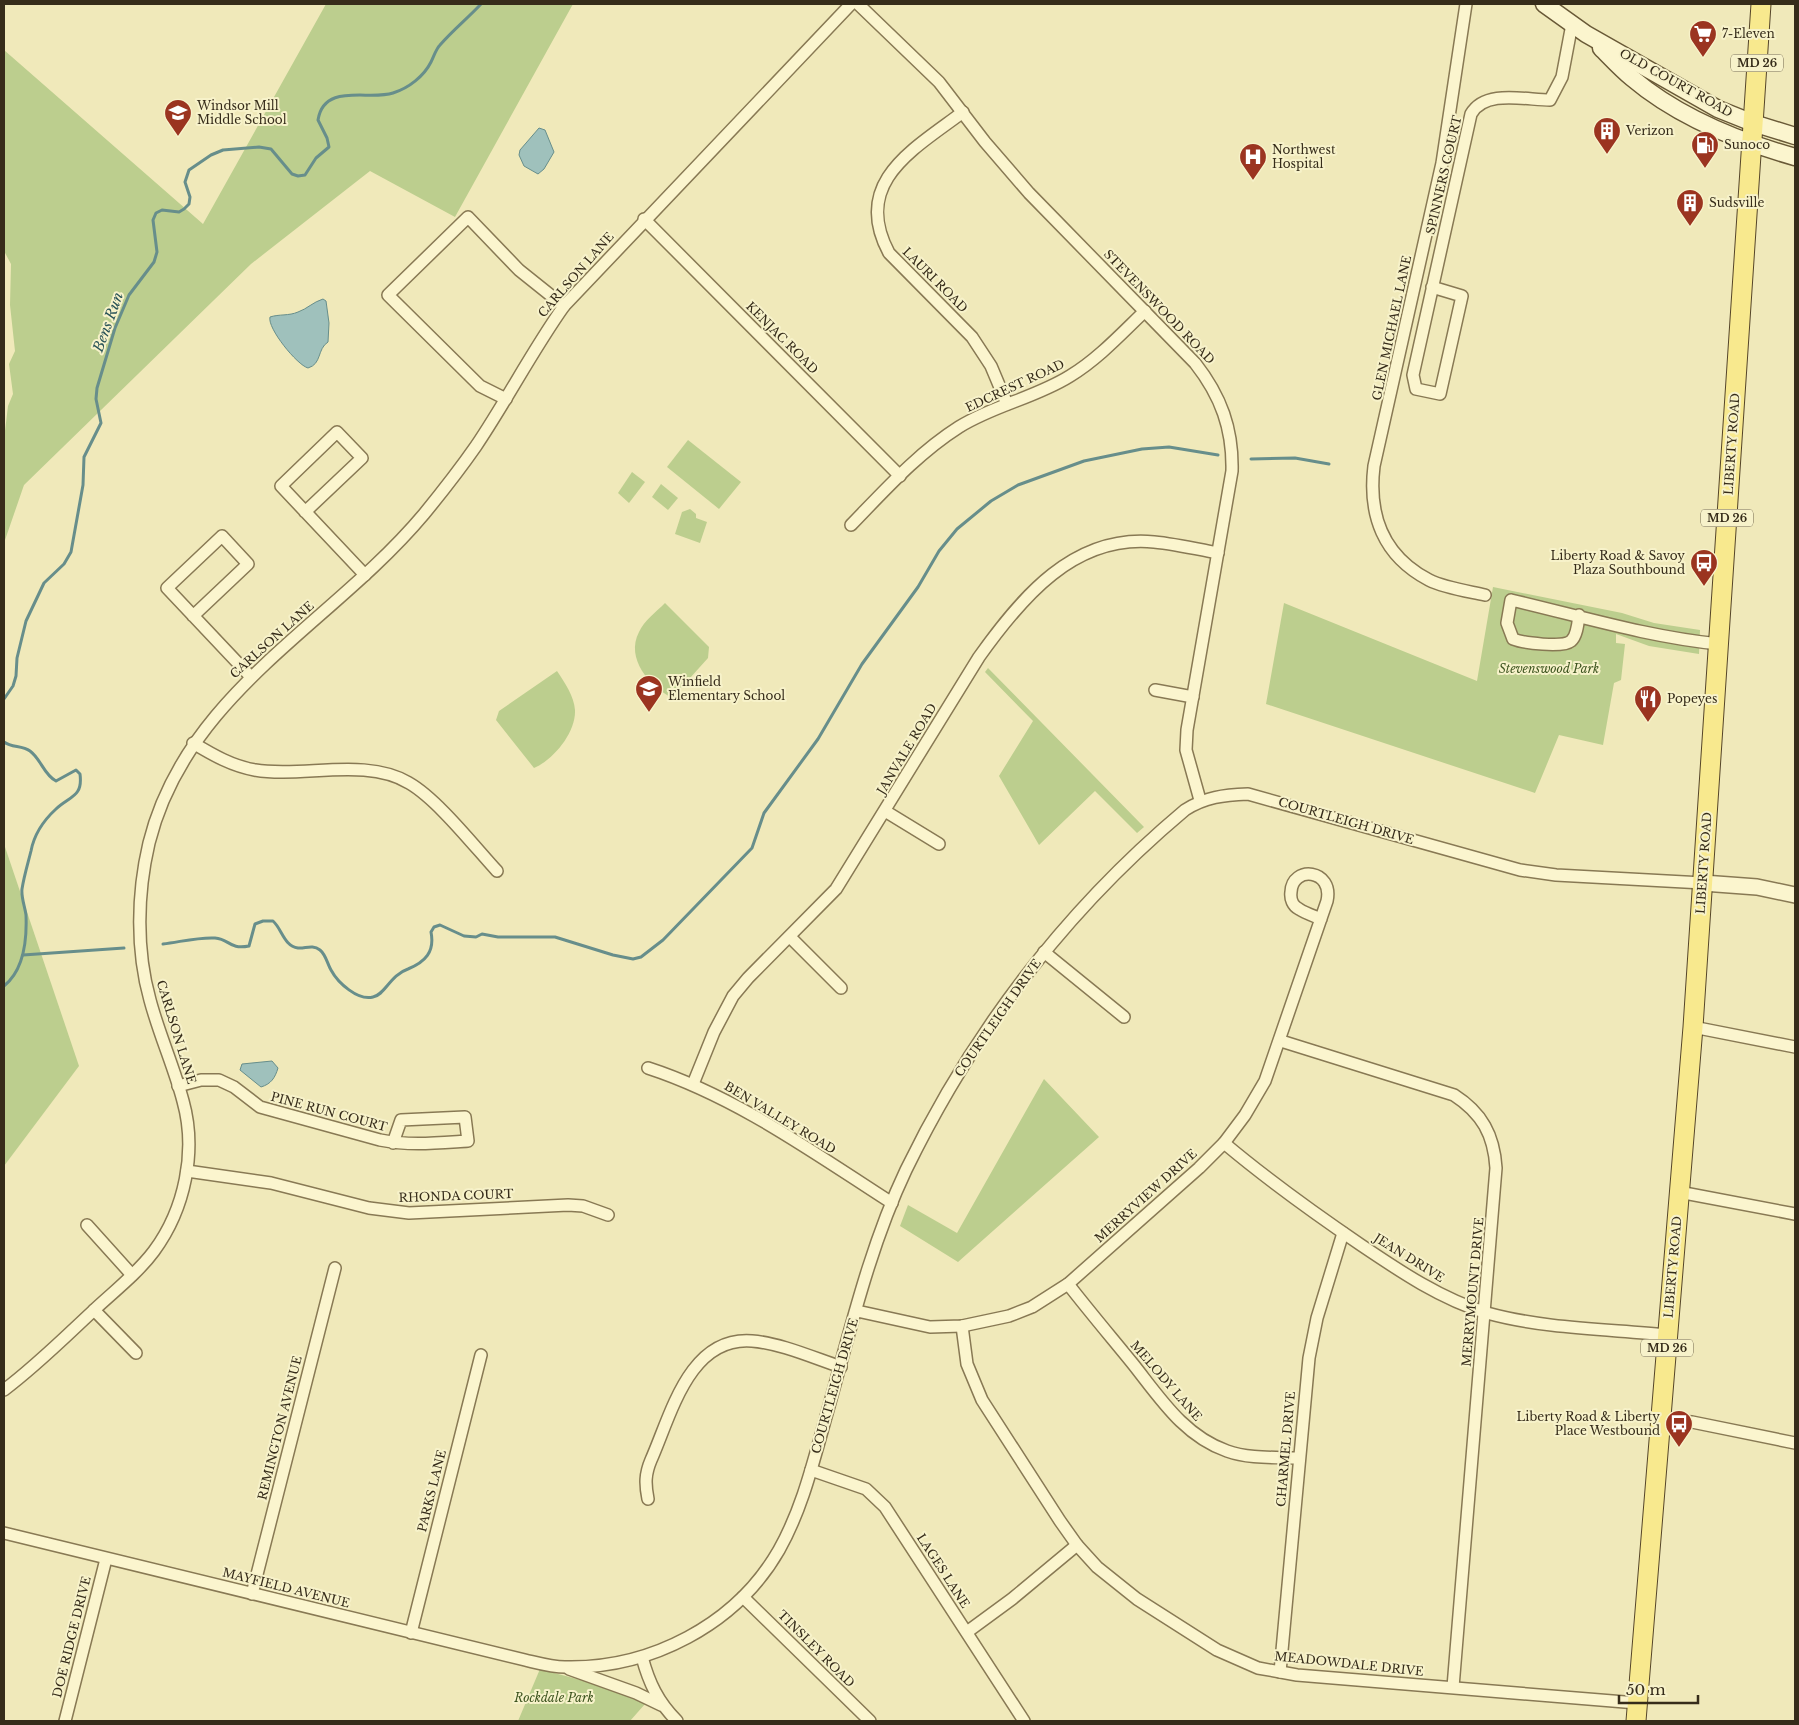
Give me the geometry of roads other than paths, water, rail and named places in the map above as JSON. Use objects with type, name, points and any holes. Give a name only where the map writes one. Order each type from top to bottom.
[{"type":"main road","name":"OLD COURT ROAD","points":[[1544,4],[1586,34],[1718,109],[1753,123],[1795,136]]},
{"type":"main road","name":"LIBERTY ROAD","points":[[1636,1712],[1693,1027],[1761,4]]},
{"type":"main road","name":"OLD COURT ROAD","points":[[1586,34],[1632,78],[1670,104],[1752,145],[1795,157]]},
{"type":"street","name":"CARLSON LANE","points":[[4,1390],[44,1358],[132,1275],[152,1253],[168,1230],[179,1204],[187,1171],[188,1125],[178,1086],[149,997],[142,959],[140,907],[143,872],[150,840],[172,782],[193,743],[211,720],[251,677],[365,575],[422,516],[455,474],[506,399],[534,349],[564,306],[644,219],[851,4]]},
{"type":"street","name":"STEVENSWOOD ROAD","points":[[858,4],[914,56],[1024,186],[1207,378],[1220,401],[1229,427],[1233,448],[1232,471],[1193,697],[1186,750],[1200,800]]},
{"type":"street","name":"GLEN MICHAEL LANE","points":[[1466,4],[1444,156],[1374,466],[1372,498],[1376,519],[1382,534],[1402,562],[1430,580],[1485,595]]},
{"type":"street","name":"SPINNERS COURT","points":[[1432,287],[1462,296],[1440,394],[1416,389],[1413,375],[1432,287],[1471,114],[1480,103],[1494,98],[1550,100],[1562,77],[1572,24]]},
{"type":"street","name":"LAURI ROAD","points":[[963,112],[905,156],[884,180],[878,206],[881,238],[889,253],[972,337],[983,352],[1007,404]]},
{"type":"street","points":[[506,399],[480,386],[388,295],[468,217],[525,275],[564,306]]},
{"type":"street","name":"KENJAC ROAD","points":[[644,219],[900,476]]},
{"type":"street","name":"EDCREST ROAD","points":[[852,525],[924,453],[954,431],[982,414],[1069,377],[1090,362],[1144,311]]},
{"type":"street","points":[[305,512],[362,458],[338,432],[281,486],[305,512],[365,575]]},
{"type":"street","points":[[193,616],[248,564],[222,536],[167,588],[193,616],[251,677]]},
{"type":"street","name":"JANVALE ROAD","points":[[693,1084],[714,1032],[733,996],[748,978],[836,889],[983,650],[1032,591],[1076,557],[1115,543],[1154,542],[1218,553]]},
{"type":"street","points":[[1579,616],[1574,636],[1570,642],[1564,644],[1520,642],[1513,639],[1507,623],[1511,600],[1579,616],[1656,635],[1719,644]]},
{"type":"street","points":[[1154,690],[1193,697]]},
{"type":"street","points":[[193,743],[218,758],[256,770],[372,771],[392,775],[425,795],[497,871]]},
{"type":"street","name":"COURTLEIGH DRIVE","points":[[642,1657],[675,1644],[708,1625],[743,1596],[781,1546],[799,1505],[811,1470],[857,1311],[892,1203],[938,1109],[972,1053],[1023,978],[1044,952],[1096,894],[1166,825],[1200,800],[1226,795],[1248,794],[1520,870],[1556,875],[1757,887],[1795,895]]},
{"type":"street","points":[[885,811],[939,844]]},
{"type":"street","name":"MERRYVIEW DRIVE","points":[[857,1311],[930,1327],[962,1326],[1009,1316],[1032,1307],[1068,1284],[1199,1168],[1224,1143],[1245,1115],[1265,1081],[1281,1041],[1321,919]]},
{"type":"street","points":[[790,936],[841,988]]},
{"type":"street","points":[[1044,952],[1124,1017]]},
{"type":"street","points":[[1693,1027],[1795,1047]]},
{"type":"street","name":"MERRYMOUNT DRIVE","points":[[1281,1041],[1454,1096],[1478,1114],[1492,1138],[1496,1168],[1453,1687]]},
{"type":"street","name":"BEN VALLEY ROAD","points":[[648,1068],[693,1084],[750,1113],[892,1203]]},
{"type":"street","name":"PINE RUN COURT","points":[[178,1086],[201,1080],[219,1080],[234,1087],[260,1107],[393,1143],[415,1145],[468,1141],[465,1118],[401,1120],[393,1143]]},
{"type":"street","name":"JEAN DRIVE","points":[[1224,1143],[1272,1182],[1343,1233],[1422,1285],[1485,1312],[1543,1324],[1668,1334]]},
{"type":"street","name":"RHONDA COURT","points":[[187,1171],[271,1183],[389,1212],[429,1213],[583,1206],[608,1215]]},
{"type":"street","points":[[1680,1192],[1795,1214]]},
{"type":"street","points":[[87,1225],[132,1275]]},
{"type":"street","name":"CHARMEL DRIVE","points":[[1280,1672],[1312,1336],[1343,1233]]},
{"type":"street","name":"REMINGTON AVENUE","points":[[252,1594],[335,1268]]},
{"type":"street","name":"MELODY LANE","points":[[1068,1284],[1163,1402],[1193,1433],[1229,1452],[1246,1455],[1299,1458]]},
{"type":"street","points":[[94,1310],[136,1353]]},
{"type":"street","name":"MEADOWDALE DRIVE","points":[[962,1326],[967,1364],[982,1400],[1077,1545],[1097,1567],[1119,1586],[1216,1650],[1251,1665],[1280,1672],[1453,1687],[1636,1712]]},
{"type":"street","points":[[648,1499],[645,1486],[646,1472],[688,1376],[710,1352],[726,1344],[753,1341],[841,1367]]},
{"type":"street","name":"PARKS LANE","points":[[411,1633],[481,1355]]},
{"type":"street","points":[[1661,1420],[1692,1422],[1795,1443]]},
{"type":"street","name":"LAGES LANE","points":[[811,1470],[854,1484],[877,1498],[1024,1721]]},
{"type":"street","name":"MAYFIELD AVENUE","points":[[4,1534],[411,1633],[563,1667],[661,1705]]},
{"type":"street","points":[[966,1632],[1012,1599],[1077,1545]]},
{"type":"street","name":"DOE RIDGE DRIVE","points":[[65,1721],[106,1559]]},
{"type":"street","name":"TINSLEY ROAD","points":[[743,1596],[870,1721]]},
{"type":"street","name":"MAYFIELD AVENUE","points":[[563,1667],[601,1665],[642,1657],[649,1680],[661,1705],[677,1721]]},
{"type":"water","points":[[539,128],[545,130],[554,152],[544,169],[538,174],[524,166],[519,155],[520,150]]},
{"type":"water","points":[[323,299],[326,301],[329,323],[328,342],[322,348],[318,360],[308,368],[297,360],[284,346],[273,329],[270,317],[301,311]]},
{"type":"water","points":[[272,1061],[278,1068],[272,1080],[261,1087],[240,1070],[242,1064]]},
{"type":"waterway","name":"Bens Run","points":[[4,699],[13,686],[16,676],[17,658],[26,621],[44,583],[64,564],[71,552],[83,485],[84,457],[101,423],[96,399],[97,388],[115,328],[129,295],[154,262],[157,252],[153,220],[156,213],[162,210],[179,212],[184,209],[189,204],[190,197],[185,182],[189,170],[211,155],[223,150],[259,147],[271,149],[292,174],[298,176],[305,175],[316,158],[329,147],[327,138],[318,120],[322,108],[329,101],[349,95],[383,95],[399,91],[410,85],[424,72],[440,45],[481,4]]},
{"type":"waterway","points":[[163,944],[215,938],[224,940],[237,947],[249,946],[255,924],[263,921],[273,921],[289,944],[298,948],[311,947],[320,950],[324,954],[334,975],[343,985],[355,994],[367,998],[381,993],[402,972],[424,959],[430,951],[431,932],[434,927],[440,925],[464,936],[476,937],[482,934],[498,937],[555,937],[613,955],[633,959],[641,957],[663,940],[752,848],[764,813],[818,739],[862,664],[918,587],[939,551],[957,529],[991,501],[1018,485],[1084,461],[1142,449],[1169,447],[1218,455]]},
{"type":"waterway","points":[[1251,459],[1295,458],[1329,464]]},
{"type":"waterway","name":"Bens Run","points":[[4,742],[30,751],[48,775],[56,781],[76,770],[80,774],[77,792],[52,813],[34,839],[22,889],[26,915],[23,954],[16,972],[4,986]]},
{"type":"waterway","points":[[23,955],[124,948]]},
{"type":"place","name":"7-Eleven","points":[[1703,58]]},
{"type":"place","name":"Windsor Mill Middle School","points":[[178,137]]},
{"type":"place","name":"Verizon","points":[[1607,155]]},
{"type":"place","name":"Sunoco","points":[[1705,169]]},
{"type":"place","name":"Northwest Hospital","points":[[1253,181]]},
{"type":"place","name":"Sudsville","points":[[1690,227]]},
{"type":"place","name":"Liberty Road & Savoy Plaza Southbound","points":[[1704,587]]},
{"type":"place","name":"Winfield Elementary School","points":[[649,713]]},
{"type":"place","name":"Popeyes","points":[[1648,723]]},
{"type":"place","name":"Liberty Road & Liberty Place Westbound","points":[[1679,1448]]},
{"type":"park label","name":"Stevenswood Park","points":[[1549,669]]},
{"type":"park label","name":"Rockdale Park","points":[[554,1698]]}]
